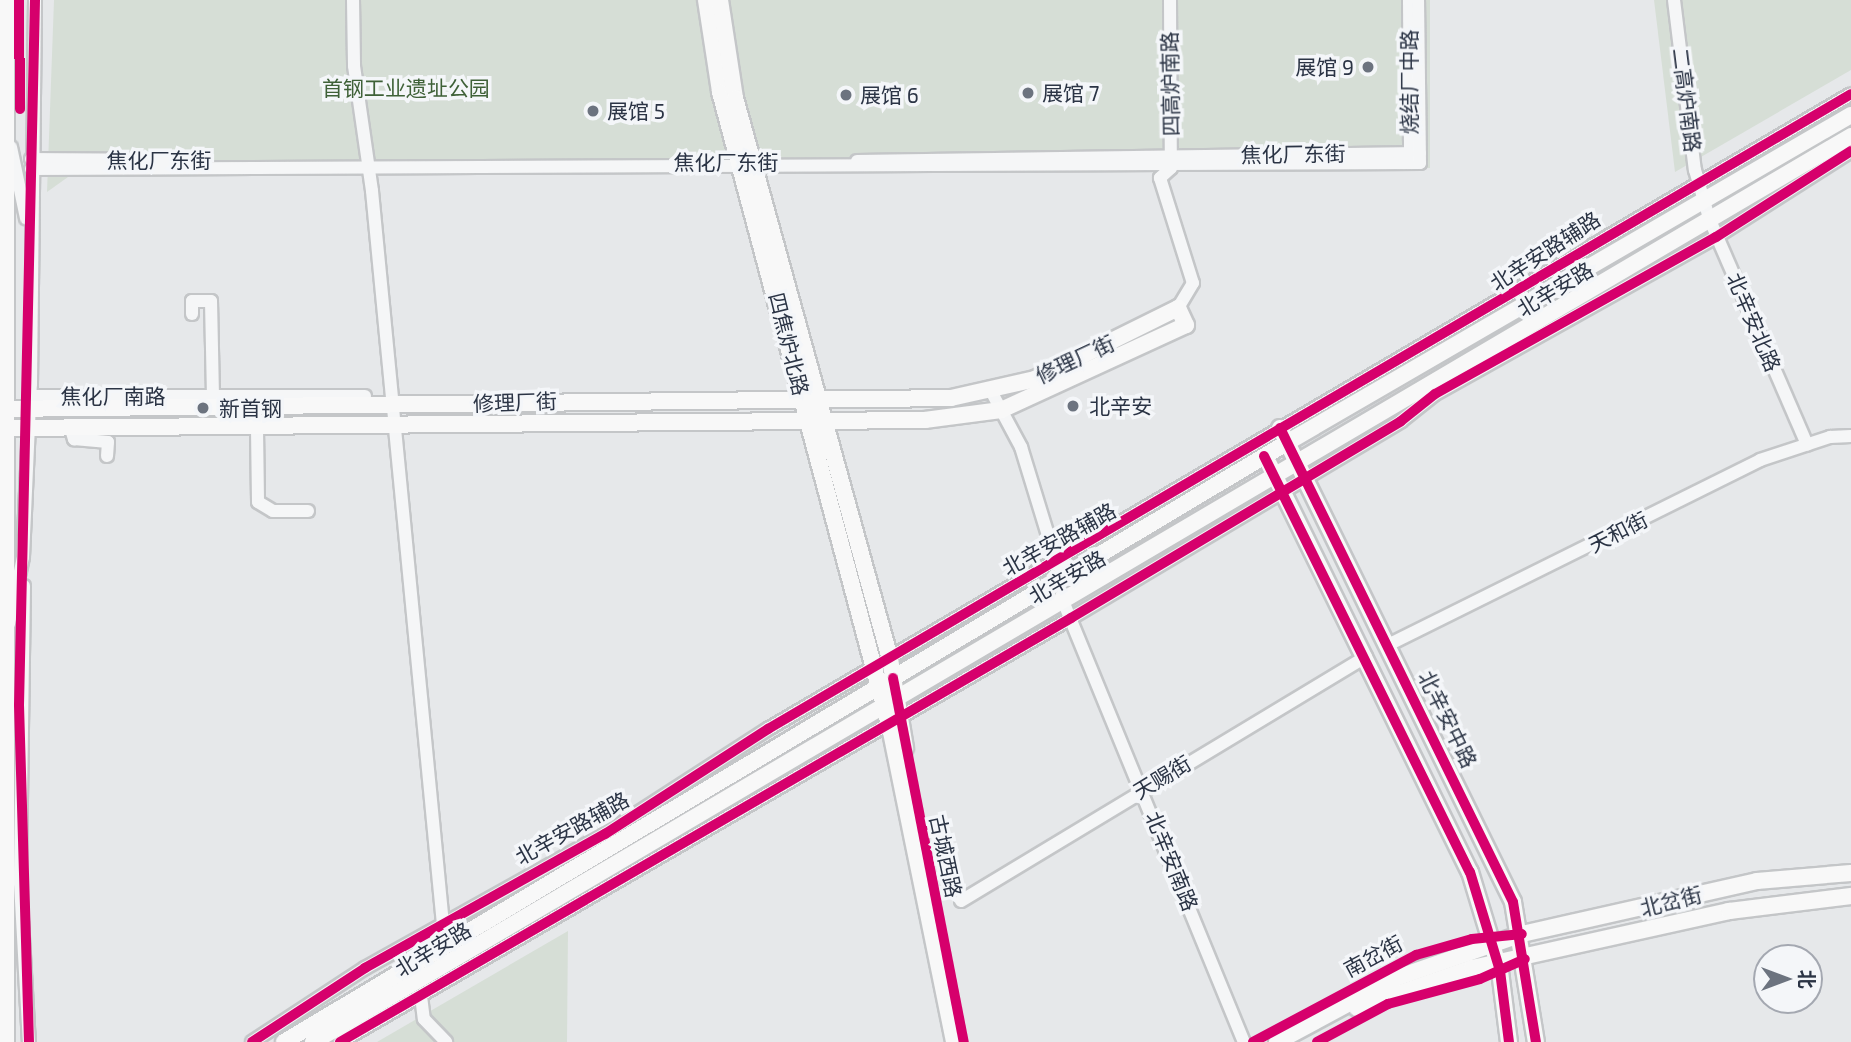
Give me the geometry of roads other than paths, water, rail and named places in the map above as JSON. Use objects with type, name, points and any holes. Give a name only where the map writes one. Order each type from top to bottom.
[{"type":"main road","points":[[6,0],[1,428],[4,642],[2,895],[6,1042]]},
{"type":"main road","name":"四焦炉北路","points":[[706,0],[712,57],[748,166],[811,400],[825,421],[893,678]]},
{"type":"main road","name":"四焦炉北路","points":[[720,0],[729,71],[748,166]]},
{"type":"main road","name":"北辛安路","points":[[284,1042],[877,687],[1109,553],[1264,456],[1284,435],[1509,317],[1701,192],[1851,115]]},
{"type":"main road","name":"北辛安路","points":[[313,1042],[673,841],[711,809],[892,711],[1061,596],[1851,136]]},
{"type":"main road","name":"修理厂街","points":[[2,409],[29,401],[394,407],[907,400],[991,391],[1073,363],[1178,308],[1186,325],[1001,410],[925,420],[257,429],[70,426]]},
{"type":"main road","name":"四焦炉北路","points":[[811,400],[808,421],[877,687]]},
{"type":"main road","points":[[1,428],[70,426]]},
{"type":"main road","name":"北辛安中路","points":[[1284,435],[1307,475],[1390,643],[1513,902],[1522,934],[1536,1042]]},
{"type":"main road","points":[[1264,456],[1283,488],[1470,872],[1493,944],[1509,1042]]},
{"type":"main road","name":"古城西路","points":[[893,678],[892,711],[954,1042]]},
{"type":"main road","name":"古城西路","points":[[877,687],[892,711],[964,1042]]},
{"type":"main road","name":"北岔街","points":[[1493,944],[1522,934],[1756,881],[1851,873]]},
{"type":"main road","name":"北岔街","points":[[1497,964],[1729,911],[1851,896]]},
{"type":"main road","name":"南岔街","points":[[1277,1042],[1396,978],[1493,944]]},
{"type":"main road","name":"南岔街","points":[[1297,1042],[1366,1003],[1497,964]]},
{"type":"street","points":[[29,1042],[20,835],[26,428],[33,284],[31,164],[35,0]]},
{"type":"street","points":[[353,0],[364,164],[396,426],[443,924]]},
{"type":"street","name":"四高炉南路","points":[[1170,0],[1171,162],[1160,178],[1193,283],[1178,308]]},
{"type":"street","name":"烧结厂中路","points":[[1409,0],[1415,158]]},
{"type":"street","name":"烧结厂中路","points":[[1415,158],[1418,0]]},
{"type":"street","name":"二高炉南路","points":[[1674,0],[1701,192]]},
{"type":"street","name":"北辛安路辅路","points":[[252,1042],[443,924],[605,834],[890,659],[1284,435],[1618,226],[1701,192],[1851,94]]},
{"type":"street","points":[[6,122],[27,219],[33,284]]},
{"type":"street","points":[[340,1042],[421,996],[673,841],[761,799],[892,711],[1071,618],[1537,335],[1716,237],[1851,150]]},
{"type":"street","name":"焦化厂东街","points":[[31,164],[748,166],[1415,158]]},
{"type":"street","name":"北辛安北路","points":[[1701,192],[1716,237],[1807,445]]},
{"type":"street","points":[[192,314],[192,301],[211,301],[213,396]]},
{"type":"street","points":[[1441,338],[1509,317]]},
{"type":"street","points":[[1494,342],[1537,335]]},
{"type":"street","points":[[991,391],[1021,447],[1057,565],[1109,553]]},
{"type":"street","name":"焦化厂南路","points":[[29,401],[213,396],[365,396]]},
{"type":"street","points":[[70,426],[74,439],[108,442],[107,456]]},
{"type":"street","points":[[257,429],[258,502],[273,511],[308,510]]},
{"type":"street","name":"天和街","points":[[1390,643],[1760,460],[1807,445],[1851,436]]},
{"type":"street","points":[[4,642],[23,557]]},
{"type":"street","name":"北辛安南路","points":[[1061,596],[1143,787],[1244,1042]]},
{"type":"street","name":"天赐街","points":[[961,901],[1143,787],[1366,657]]},
{"type":"street","points":[[711,809],[761,799]]},
{"type":"street","points":[[605,834],[669,813]]},
{"type":"street","points":[[2,895],[20,835]]},
{"type":"street","points":[[421,996],[424,1019],[446,1042]]},
{"type":"street","points":[[346,1023],[376,1020]]},
{"type":"place","name":"展馆 9","points":[[1368,67]]},
{"type":"place","name":"展馆 7","points":[[1028,93]]},
{"type":"place","name":"展馆 6","points":[[846,95]]},
{"type":"place","name":"展馆 5","points":[[593,111]]},
{"type":"place","name":"北辛安","points":[[1073,406]]},
{"type":"place","name":"新首钢","points":[[203,408]]},
{"type":"park label","name":"首钢工业遗址公园","points":[[406,88]]}]
